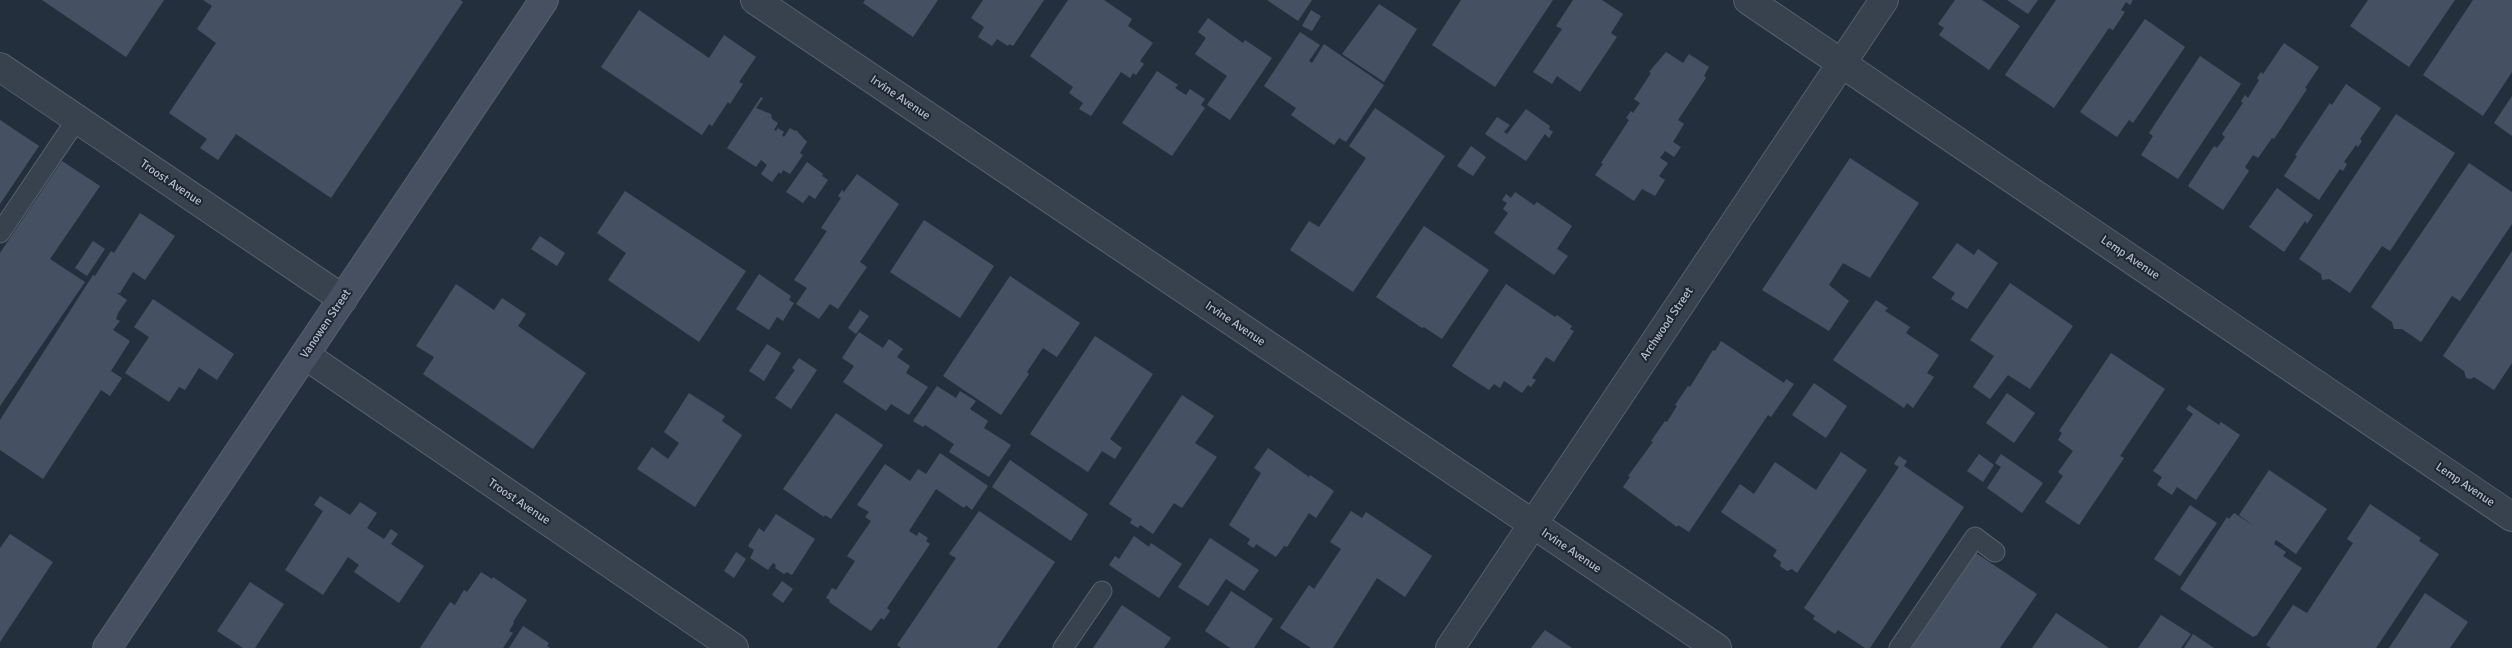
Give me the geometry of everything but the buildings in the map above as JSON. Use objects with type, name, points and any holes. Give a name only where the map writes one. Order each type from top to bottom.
[{"type":"main road","name":"Vanowen Street","points":[[107,648],[544,0]]},
{"type":"street","name":"Irvine Avenue","points":[[754,0],[1717,648]]},
{"type":"street","name":"Lemp Avenue","points":[[1748,0],[2512,517]]},
{"type":"street","name":"Archwood Street","points":[[1450,648],[1884,0]]},
{"type":"street","name":"Troost Avenue","points":[[0,67],[343,299]]},
{"type":"street","name":"Troost Avenue","points":[[305,355],[734,648]]},
{"type":"lane","points":[[0,233],[76,119]]},
{"type":"lane","points":[[1900,648],[1975,537],[1995,552]]},
{"type":"lane","points":[[1063,648],[1102,590]]}]
